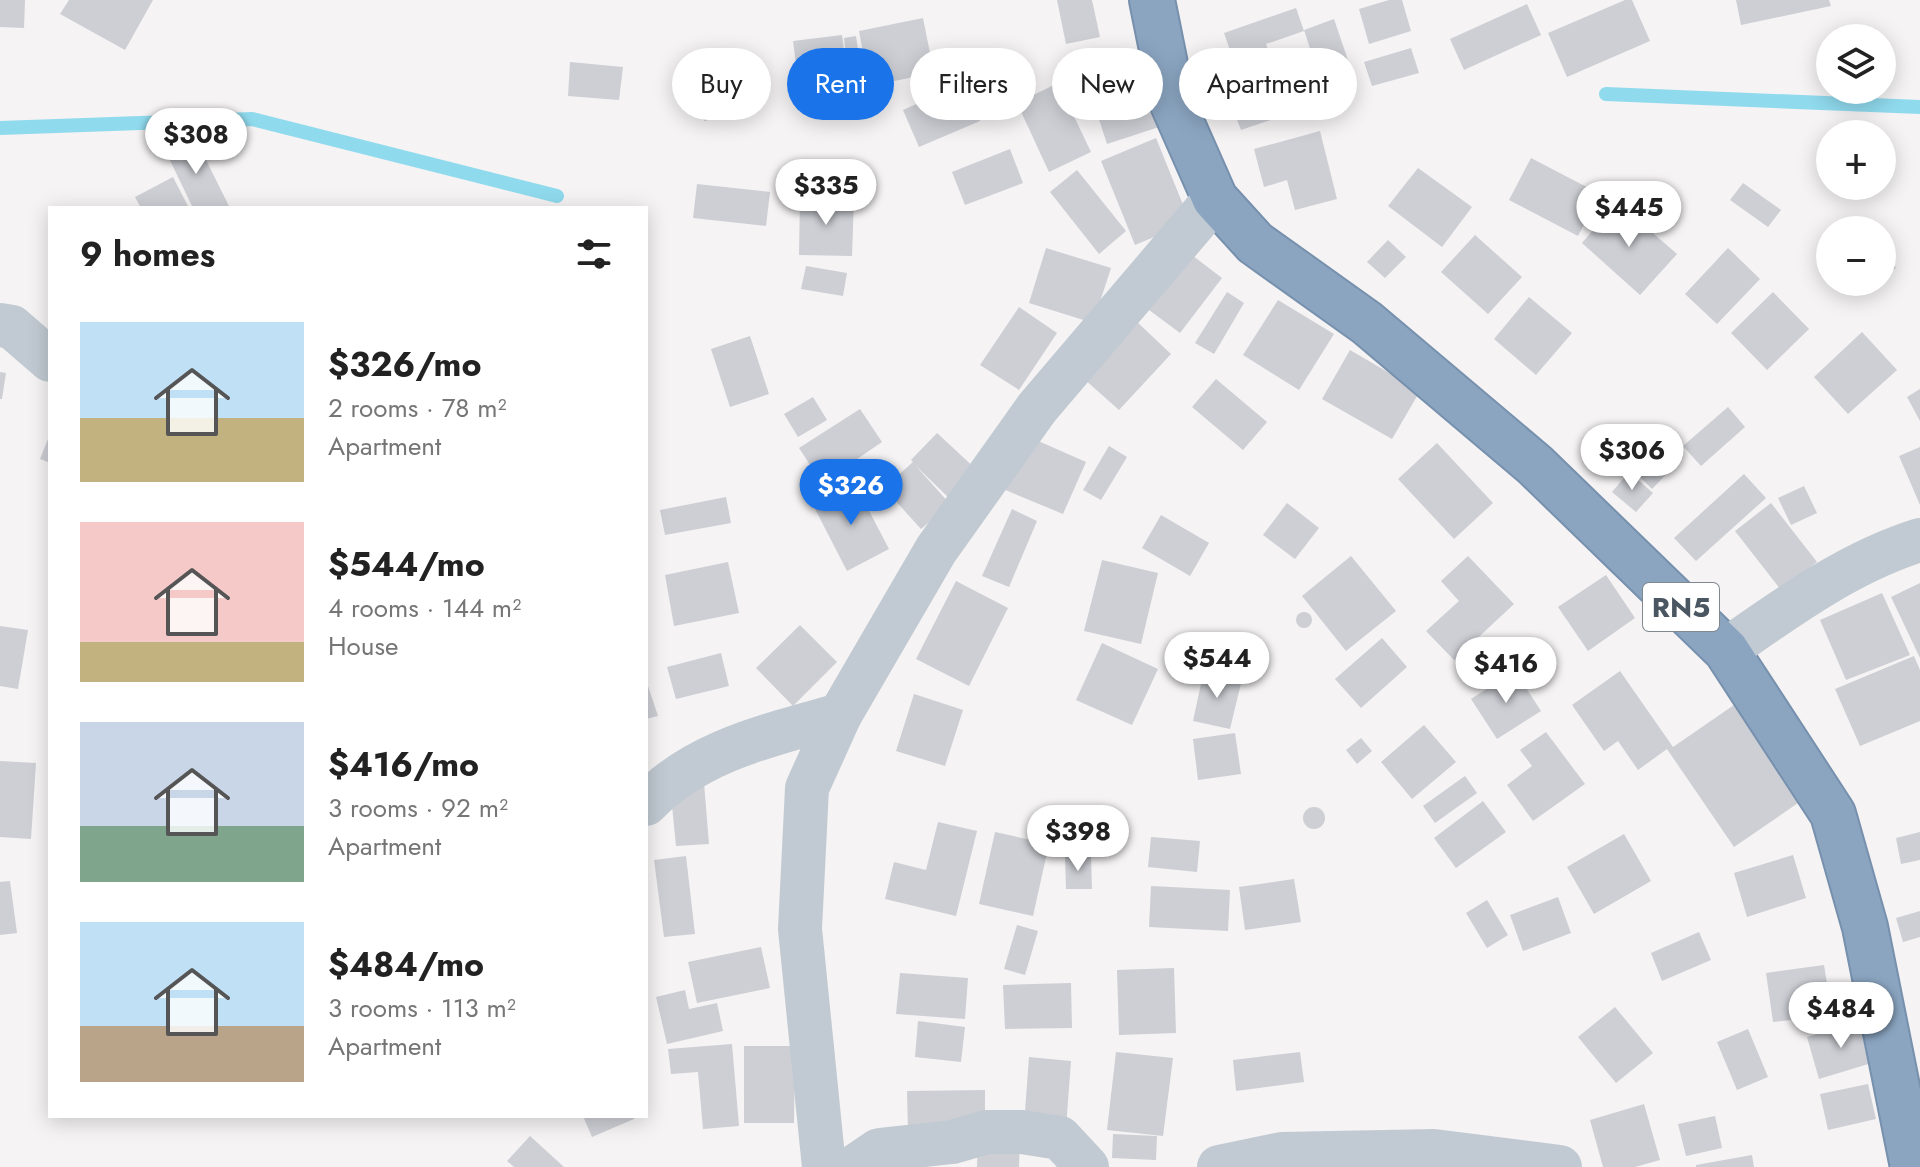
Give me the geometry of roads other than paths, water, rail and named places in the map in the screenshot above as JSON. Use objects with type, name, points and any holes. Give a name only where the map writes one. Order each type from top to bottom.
[{"type":"highway","name":"RN5","points":[[1152,0],[1173,104],[1215,199],[1255,243],[1367,323],[1535,465],[1726,650],[1833,814],[1865,927],[1913,1167]]},
{"type":"street","points":[[824,1167],[800,929],[801,854],[807,788],[840,715],[936,550],[1037,408],[1215,199]]},
{"type":"street","points":[[0,325],[12,327],[48,358]]},
{"type":"street","points":[[1726,650],[1789,606],[1887,550],[1920,540]]},
{"type":"street","points":[[648,802],[664,785],[691,767],[745,742],[840,715]]},
{"type":"street","points":[[854,1167],[879,1150],[952,1142],[987,1132],[1060,1138],[1087,1167]]},
{"type":"street","points":[[1219,1167],[1282,1154],[1434,1151],[1560,1167]]},
{"type":"waterway","points":[[1606,94],[1920,107]]},
{"type":"waterway","points":[[0,128],[252,119],[557,196]]}]
